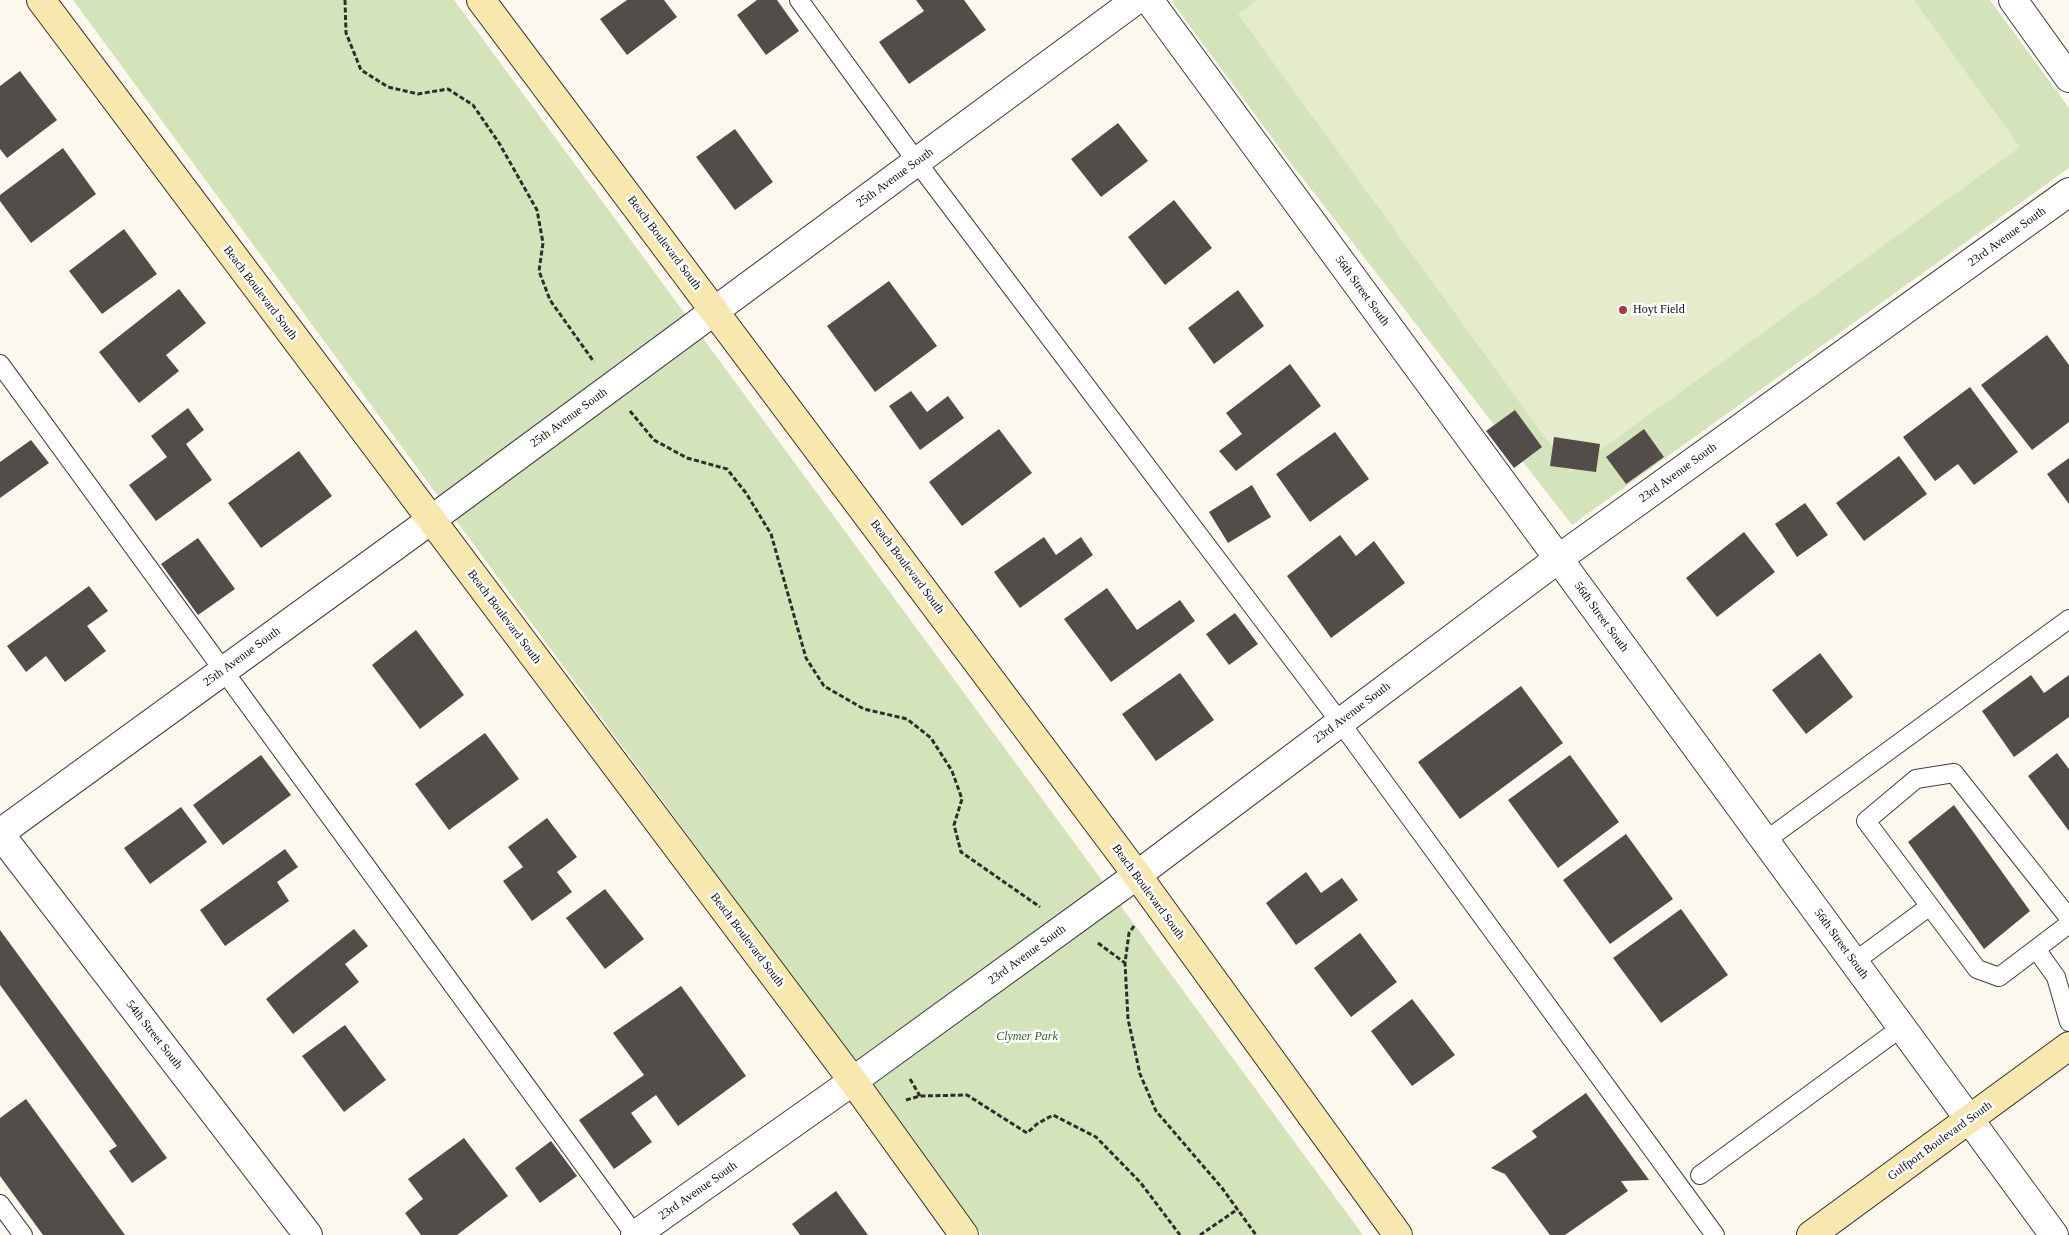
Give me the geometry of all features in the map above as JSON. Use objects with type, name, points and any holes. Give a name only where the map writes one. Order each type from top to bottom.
[{"type":"street","name":"Beach Boulevard South","points":[[41,0],[874,1109],[964,1235]]},
{"type":"street","name":"Beach Boulevard South","points":[[481,0],[1155,900],[1398,1235]]},
{"type":"street","name":"25th Avenue South","points":[[0,834],[431,520],[1136,0]]},
{"type":"street","name":"56th Street South","points":[[1149,0],[2054,1235]]},
{"type":"street","points":[[2012,0],[2069,78]]},
{"type":"street","name":"23rd Avenue South","points":[[635,1235],[853,1081],[1067,926],[1558,559],[2069,192]]},
{"type":"street","name":"54th Street South","points":[[0,834],[308,1235]]},
{"type":"street","name":"Gulfport Boulevard South","points":[[1811,1235],[2069,1046]]},
{"type":"lane","points":[[799,0],[917,162],[1340,722],[1715,1235]]},
{"type":"lane","points":[[0,364],[635,1235]]},
{"type":"lane","points":[[1765,841],[2069,619]]},
{"type":"lane","points":[[2069,918],[1954,773],[1916,779],[1866,821],[1977,969],[1998,977],[2069,924]]},
{"type":"lane","points":[[1854,962],[1930,906]]},
{"type":"lane","points":[[2036,949],[2056,978],[2069,1022]]},
{"type":"lane","points":[[1700,1175],[1902,1027]]},
{"type":"lane","points":[[0,1204],[23,1235]]},
{"type":"path","points":[[345,0],[346,33],[361,70],[388,87],[418,94],[448,89],[473,105],[499,143],[537,210],[543,243],[539,271],[550,300],[612,387],[654,440],[687,458],[727,469],[746,493],[771,534],[806,658],[824,686],[864,709],[907,719],[931,738],[952,771],[962,799],[954,825],[961,852],[1067,926],[1104,947],[1126,963]]},
{"type":"path","points":[[1155,900],[1128,933],[1126,963],[1128,1019],[1140,1074],[1156,1111],[1222,1188],[1256,1235]]},
{"type":"path","points":[[874,1109],[920,1096],[967,1096],[1027,1133],[1037,1124],[1053,1115],[1096,1137],[1140,1182],[1180,1235]]},
{"type":"path","points":[[1200,1235],[1238,1209]]},
{"type":"green space","name":"Clymer Park","points":[[73,0],[454,0],[1363,1235],[982,1235]]},
{"type":"green space","name":"Hoyt Field","points":[[1174,0],[1990,0],[2069,108],[2069,168],[1572,525],[1287,158],[1172,2]]},
{"type":"green space","name":"Hoyt Field","points":[[1258,0],[1914,0],[2020,147],[1570,472],[1238,14]]},
{"type":"building","points":[[627,0],[664,0],[677,17],[627,55],[600,19]]},
{"type":"building","points":[[757,0],[777,0],[799,31],[766,55],[737,15]]},
{"type":"building","points":[[916,0],[964,0],[986,30],[909,84],[879,42],[924,11]]},
{"type":"building","points":[[20,71],[57,120],[7,158],[0,149],[0,86]]},
{"type":"building","points":[[1118,123],[1148,161],[1101,197],[1071,159]]},
{"type":"building","points":[[735,129],[773,182],[735,210],[696,157]]},
{"type":"building","points":[[63,148],[96,194],[31,243],[0,201],[0,195]]},
{"type":"building","points":[[1174,200],[1212,248],[1165,285],[1128,237]]},
{"type":"building","points":[[124,229],[157,274],[102,314],[69,271]]},
{"type":"building","points":[[889,281],[937,346],[875,392],[827,326]]},
{"type":"building","points":[[179,289],[206,323],[166,355],[179,371],[139,403],[99,352]]},
{"type":"building","points":[[1238,290],[1264,326],[1214,364],[1188,328]]},
{"type":"building","points":[[2047,335],[2069,365],[2069,422],[2032,450],[1981,385]]},
{"type":"building","points":[[1290,364],[1321,406],[1236,471],[1219,451],[1242,434],[1226,413]]},
{"type":"building","points":[[1970,387],[2018,452],[1974,485],[1958,464],[1935,481],[1903,437]]},
{"type":"building","points":[[911,391],[927,412],[948,396],[964,418],[920,450],[889,406]]},
{"type":"building","points":[[188,408],[204,430],[186,444],[212,480],[156,521],[129,485],[167,457],[151,436]]},
{"type":"building","points":[[1515,410],[1542,447],[1514,468],[1486,431]]},
{"type":"building","points":[[999,429],[1032,473],[962,526],[929,482]]},
{"type":"building","points":[[1644,429],[1664,457],[1626,484],[1606,457]]},
{"type":"building","points":[[1335,432],[1369,479],[1310,522],[1276,474]]},
{"type":"building","points":[[1554,437],[1600,444],[1596,472],[1550,466]]},
{"type":"building","points":[[31,440],[49,463],[0,498],[0,462]]},
{"type":"building","points":[[299,451],[332,496],[261,548],[228,503]]},
{"type":"building","points":[[1899,456],[1927,494],[1864,541],[1836,503]]},
{"type":"building","points":[[2069,458],[2069,504],[2047,474]]},
{"type":"building","points":[[1252,485],[1271,517],[1228,543],[1209,512]]},
{"type":"building","points":[[1805,503],[1828,535],[1797,557],[1775,524]]},
{"type":"building","points":[[1744,532],[1775,572],[1717,617],[1686,578]]},
{"type":"building","points":[[1340,535],[1356,556],[1374,541],[1405,583],[1331,638],[1287,576]]},
{"type":"building","points":[[1044,537],[1056,555],[1081,537],[1093,555],[1020,608],[994,572]]},
{"type":"building","points":[[198,538],[235,589],[198,615],[161,564]]},
{"type":"building","points":[[89,586],[108,611],[87,626],[106,651],[65,682],[46,656],[26,672],[7,646]]},
{"type":"building","points":[[1107,588],[1137,630],[1180,600],[1195,621],[1111,682],[1064,619]]},
{"type":"building","points":[[1235,613],[1258,644],[1229,665],[1206,634]]},
{"type":"building","points":[[416,630],[464,695],[420,729],[372,665]]},
{"type":"building","points":[[1820,653],[1853,697],[1806,734],[1772,690]]},
{"type":"building","points":[[1180,673],[1214,720],[1156,761],[1122,714]]},
{"type":"building","points":[[2031,675],[2044,693],[2069,675],[2069,717],[2014,757],[1982,711]]},
{"type":"building","points":[[1521,686],[1563,743],[1460,819],[1418,762]]},
{"type":"building","points":[[485,733],[519,779],[449,830],[415,784]]},
{"type":"building","points":[[2057,753],[2069,769],[2069,831],[2028,776]]},
{"type":"building","points":[[261,755],[291,795],[223,845],[193,805]]},
{"type":"building","points":[[1570,755],[1619,822],[1558,868],[1508,800]]},
{"type":"building","points":[[1954,805],[2030,911],[1984,949],[1908,842]]},
{"type":"building","points":[[181,807],[207,842],[150,884],[124,848]]},
{"type":"building","points":[[547,818],[577,857],[557,872],[572,892],[532,921],[503,881],[523,867],[508,847]]},
{"type":"building","points":[[1626,834],[1673,899],[1610,944],[1563,880]]},
{"type":"building","points":[[285,849],[298,867],[277,882],[289,901],[225,946],[200,910]]},
{"type":"building","points":[[1306,872],[1321,893],[1342,878],[1358,900],[1296,945],[1266,903]]},
{"type":"building","points":[[605,889],[644,939],[605,969],[566,918]]},
{"type":"building","points":[[1681,909],[1728,975],[1661,1023],[1613,958]]},
{"type":"building","points":[[354,929],[368,946],[345,964],[359,982],[293,1034],[266,999]]},
{"type":"building","points":[[0,930],[167,1158],[132,1183],[109,1151],[117,1146],[0,985]]},
{"type":"building","points":[[1360,933],[1397,982],[1351,1017],[1314,968]]},
{"type":"building","points":[[681,986],[746,1076],[678,1126],[656,1095],[631,1113],[652,1142],[614,1169],[579,1120],[644,1075],[613,1033]]},
{"type":"building","points":[[1412,999],[1455,1055],[1412,1086],[1371,1031]]},
{"type":"building","points":[[345,1025],[386,1080],[344,1112],[302,1056]]},
{"type":"building","points":[[1586,1093],[1649,1180],[1621,1181],[1628,1191],[1565,1235],[1550,1235],[1505,1174],[1491,1168],[1537,1137],[1532,1131]]},
{"type":"building","points":[[26,1099],[125,1235],[43,1235],[0,1176],[0,1118]]},
{"type":"building","points":[[464,1138],[508,1196],[457,1235],[421,1235],[405,1213],[423,1199],[408,1179]]},
{"type":"building","points":[[551,1141],[577,1176],[540,1203],[515,1168]]},
{"type":"building","points":[[836,1191],[868,1235],[800,1235],[792,1224]]},
{"type":"place","name":"Hoyt Field","points":[[1623,310]]}]
